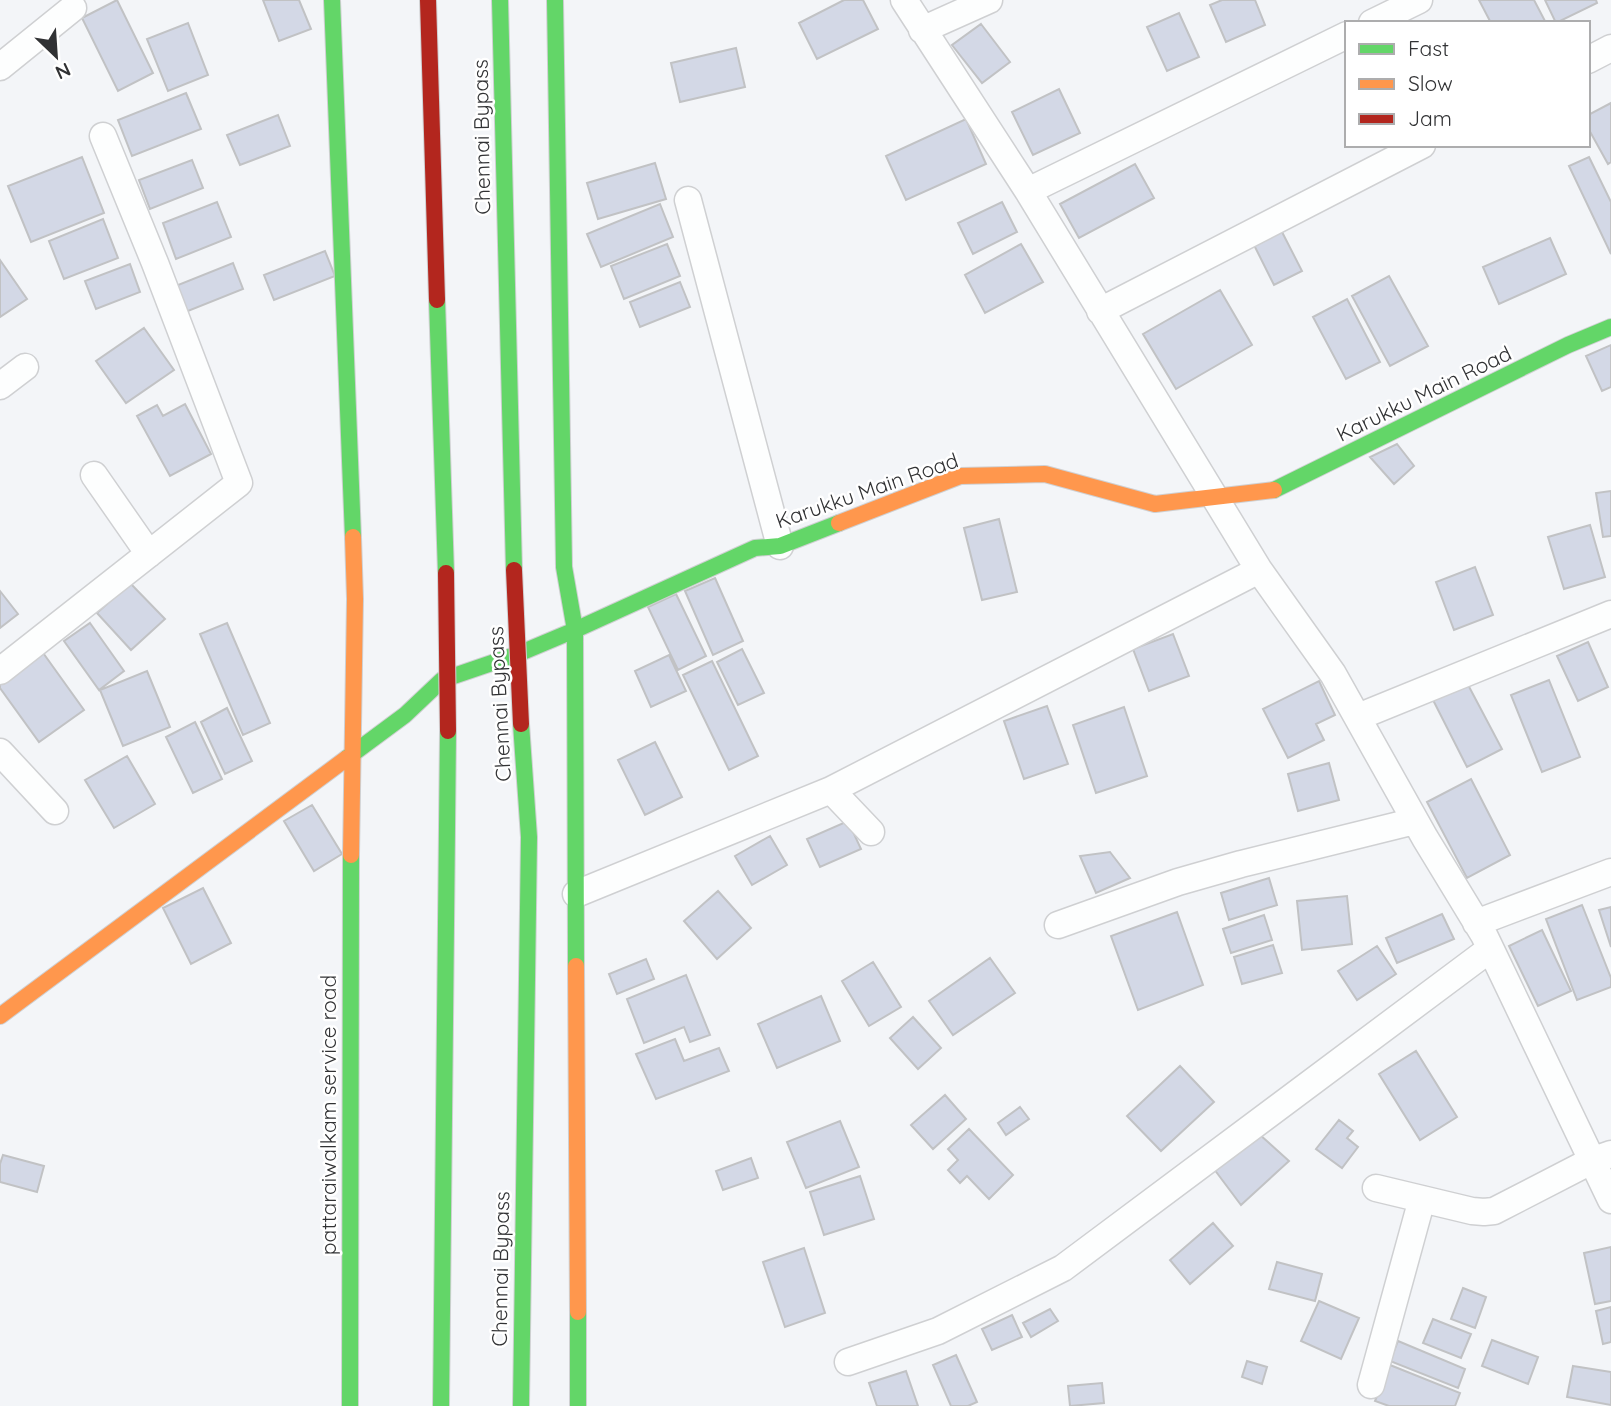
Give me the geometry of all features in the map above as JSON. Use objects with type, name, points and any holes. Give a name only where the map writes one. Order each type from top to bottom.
[{"type":"main road","name":"pattaraiwalkam service road","points":[[332,0],[355,599],[351,825],[349,1406]]},
{"type":"main road","points":[[428,0],[446,573],[448,731],[441,1406]]},
{"type":"main road","name":"Chennai Bypass","points":[[500,0],[514,570],[528,837],[521,1406]]},
{"type":"main road","points":[[555,0],[564,567],[575,630],[578,1406]]},
{"type":"main road","name":"Karukku Main Road","points":[[0,1016],[405,715],[442,680],[518,654],[575,630],[755,548],[780,546],[960,476],[1045,474],[1155,504],[1277,490],[1568,345],[1611,327]]},
{"type":"street","points":[[904,0],[1028,191],[1259,570],[1332,674],[1476,923],[1601,1158],[1611,1200]]},
{"type":"street","points":[[922,30],[989,0]]},
{"type":"street","points":[[1376,21],[1419,0]]},
{"type":"street","points":[[0,67],[77,3]]},
{"type":"street","points":[[1028,191],[1345,36]]},
{"type":"street","points":[[1590,59],[1611,48]]},
{"type":"street","points":[[0,671],[239,483],[103,136]]},
{"type":"street","points":[[1100,311],[1418,147]]},
{"type":"street","points":[[688,200],[780,546]]},
{"type":"street","points":[[0,387],[25,367]]},
{"type":"street","points":[[94,475],[149,554]]},
{"type":"street","points":[[576,894],[831,790],[1259,570]]},
{"type":"street","points":[[1357,717],[1611,614]]},
{"type":"street","points":[[0,752],[55,811]]},
{"type":"street","points":[[831,790],[871,832]]},
{"type":"street","points":[[1058,925],[1178,882],[1415,821]]},
{"type":"street","points":[[1476,923],[1611,872]]},
{"type":"street","points":[[849,1362],[938,1331],[1063,1268],[1490,949]]},
{"type":"street","points":[[1377,1188],[1472,1211],[1494,1211],[1601,1158]]},
{"type":"street","points":[[1371,1385],[1422,1199]]},
{"type":"building","points":[[117,0],[153,73],[118,91],[82,18]]},
{"type":"building","points":[[263,0],[299,0],[311,29],[279,41]]},
{"type":"building","points":[[844,0],[863,0],[878,29],[817,59],[799,23]]},
{"type":"building","points":[[1222,0],[1255,0],[1265,25],[1226,42],[1210,5]]},
{"type":"building","points":[[1479,0],[1534,0],[1545,21],[1490,21]]},
{"type":"building","points":[[1545,0],[1596,0],[1597,3],[1555,21]]},
{"type":"building","points":[[1179,13],[1199,57],[1167,71],[1147,27]]},
{"type":"building","points":[[188,23],[208,75],[168,91],[147,39]]},
{"type":"building","points":[[981,24],[1010,62],[982,83],[952,45]]},
{"type":"building","points":[[736,48],[745,87],[680,102],[671,63]]},
{"type":"building","points":[[1059,89],[1080,133],[1033,155],[1012,112]]},
{"type":"building","points":[[186,93],[201,129],[132,156],[118,120]]},
{"type":"building","points":[[1611,103],[1611,162],[1608,164],[1590,132],[1590,114]]},
{"type":"building","points":[[278,115],[290,146],[240,165],[227,135]]},
{"type":"building","points":[[966,119],[986,164],[906,200],[886,156]]},
{"type":"building","points":[[82,157],[104,213],[31,242],[8,186]]},
{"type":"building","points":[[1589,157],[1611,202],[1611,254],[1569,166]]},
{"type":"building","points":[[192,160],[203,188],[150,209],[139,180]]},
{"type":"building","points":[[655,163],[666,199],[598,219],[587,183]]},
{"type":"building","points":[[1135,164],[1154,198],[1079,238],[1060,204]]},
{"type":"building","points":[[217,202],[231,237],[176,259],[163,223]]},
{"type":"building","points":[[1002,202],[1017,232],[973,254],[958,223]]},
{"type":"building","points":[[660,204],[673,237],[601,267],[587,234]]},
{"type":"building","points":[[103,219],[118,258],[64,279],[49,241]]},
{"type":"building","points":[[1281,230],[1302,271],[1274,285],[1253,243]]},
{"type":"building","points":[[1550,238],[1566,274],[1499,304],[1483,267]]},
{"type":"building","points":[[667,244],[680,276],[624,299],[611,266]]},
{"type":"building","points":[[1021,244],[1043,282],[985,313],[965,275]]},
{"type":"building","points":[[325,251],[335,276],[274,300],[264,275]]},
{"type":"building","points":[[0,260],[27,299],[0,317]]},
{"type":"building","points":[[233,263],[243,289],[183,313],[173,287]]},
{"type":"building","points":[[130,264],[140,292],[96,309],[85,281]]},
{"type":"building","points":[[1389,276],[1428,346],[1390,366],[1352,296]]},
{"type":"building","points":[[680,282],[690,307],[640,327],[630,302]]},
{"type":"building","points":[[1220,290],[1252,345],[1176,389],[1143,334]]},
{"type":"building","points":[[1347,299],[1380,362],[1346,379],[1313,317]]},
{"type":"building","points":[[144,328],[174,370],[126,403],[96,361]]},
{"type":"building","points":[[1611,345],[1611,387],[1602,391],[1586,356]]},
{"type":"building","points":[[185,404],[211,454],[170,476],[137,416],[157,405],[163,416]]},
{"type":"building","points":[[1397,444],[1414,466],[1394,484],[1370,457]]},
{"type":"building","points":[[1611,491],[1611,536],[1603,537],[1596,493]]},
{"type":"building","points":[[999,519],[1017,592],[982,600],[964,528]]},
{"type":"building","points":[[1590,525],[1605,577],[1564,589],[1548,537]]},
{"type":"building","points":[[1475,567],[1493,615],[1454,630],[1436,582]]},
{"type":"building","points":[[715,578],[743,641],[713,655],[685,591]]},
{"type":"building","points":[[130,583],[165,619],[131,650],[97,613]]},
{"type":"building","points":[[0,591],[18,614],[0,628]]},
{"type":"building","points":[[676,594],[706,656],[678,670],[648,607]]},
{"type":"building","points":[[90,623],[124,671],[99,690],[64,641]]},
{"type":"building","points":[[227,623],[270,723],[243,735],[200,634]]},
{"type":"building","points":[[1173,634],[1189,676],[1149,691],[1133,649]]},
{"type":"building","points":[[1588,642],[1608,687],[1578,701],[1557,656]]},
{"type":"building","points":[[742,649],[764,693],[738,705],[717,662]]},
{"type":"building","points":[[41,650],[84,710],[39,742],[0,688],[0,679]]},
{"type":"building","points":[[669,655],[686,691],[651,707],[635,671]]},
{"type":"building","points":[[712,661],[758,756],[729,770],[683,675]]},
{"type":"building","points":[[147,671],[170,727],[123,746],[100,690]]},
{"type":"building","points":[[1549,680],[1580,757],[1542,772],[1511,695]]},
{"type":"building","points":[[1319,681],[1335,715],[1316,724],[1324,740],[1288,758],[1263,709]]},
{"type":"building","points":[[1466,681],[1502,749],[1467,767],[1430,694]]},
{"type":"building","points":[[1047,706],[1068,764],[1024,779],[1004,721]]},
{"type":"building","points":[[1124,707],[1147,776],[1096,793],[1073,725]]},
{"type":"building","points":[[227,708],[252,761],[225,774],[201,722]]},
{"type":"building","points":[[195,722],[222,779],[193,793],[166,737]]},
{"type":"building","points":[[655,742],[682,797],[645,815],[618,760]]},
{"type":"building","points":[[127,756],[155,804],[114,828],[85,780]]},
{"type":"building","points":[[1329,763],[1339,800],[1298,811],[1288,774]]},
{"type":"building","points":[[1471,779],[1510,855],[1467,878],[1427,802]]},
{"type":"building","points":[[312,805],[342,854],[314,871],[284,821]]},
{"type":"building","points":[[848,821],[861,849],[820,867],[807,839]]},
{"type":"building","points":[[770,836],[787,865],[752,885],[735,856]]},
{"type":"building","points":[[1110,852],[1130,878],[1096,893],[1080,856]]},
{"type":"building","points":[[1269,878],[1277,905],[1229,920],[1221,893]]},
{"type":"building","points":[[203,888],[231,943],[191,964],[163,908]]},
{"type":"building","points":[[718,891],[751,928],[717,959],[684,921]]},
{"type":"building","points":[[1347,896],[1352,944],[1302,950],[1297,901]]},
{"type":"building","points":[[1582,905],[1611,978],[1611,987],[1577,1000],[1546,919]]},
{"type":"building","points":[[1611,907],[1611,947],[1599,910]]},
{"type":"building","points":[[1177,912],[1203,985],[1138,1010],[1111,936]]},
{"type":"building","points":[[1442,914],[1454,939],[1397,963],[1386,938]]},
{"type":"building","points":[[1264,915],[1272,940],[1231,953],[1223,929]]},
{"type":"building","points":[[1542,930],[1571,991],[1538,1006],[1509,946]]},
{"type":"building","points":[[1273,945],[1282,973],[1242,984],[1234,957]]},
{"type":"building","points":[[1377,946],[1396,974],[1357,1000],[1338,971]]},
{"type":"building","points":[[990,958],[1015,993],[953,1035],[929,1001]]},
{"type":"building","points":[[646,959],[654,979],[617,994],[609,974]]},
{"type":"building","points":[[873,962],[901,1007],[869,1026],[842,981]]},
{"type":"building","points":[[686,975],[710,1035],[690,1042],[684,1027],[644,1043],[627,999]]},
{"type":"building","points":[[821,996],[840,1041],[777,1068],[758,1024]]},
{"type":"building","points":[[913,1017],[941,1048],[918,1069],[890,1038]]},
{"type":"building","points":[[675,1039],[684,1061],[719,1048],[729,1071],[656,1099],[636,1054]]},
{"type":"building","points":[[1416,1051],[1457,1117],[1420,1140],[1379,1074]]},
{"type":"building","points":[[1180,1066],[1214,1102],[1161,1151],[1127,1116]]},
{"type":"building","points":[[945,1095],[966,1119],[933,1149],[911,1125]]},
{"type":"building","points":[[1020,1107],[1029,1119],[1006,1135],[998,1123]]},
{"type":"building","points":[[1339,1120],[1353,1131],[1347,1138],[1358,1147],[1342,1168],[1316,1149]]},
{"type":"building","points":[[840,1121],[859,1167],[806,1188],[787,1142]]},
{"type":"building","points":[[969,1129],[1013,1175],[989,1199],[967,1176],[960,1183],[948,1170],[958,1160],[948,1149]]},
{"type":"building","points":[[1259,1134],[1289,1161],[1241,1205],[1214,1169]]},
{"type":"building","points":[[3,1155],[44,1166],[37,1192],[0,1182]]},
{"type":"building","points":[[751,1158],[758,1178],[723,1190],[716,1171]]},
{"type":"building","points":[[860,1176],[874,1219],[824,1235],[810,1192]]},
{"type":"building","points":[[1213,1223],[1233,1246],[1190,1284],[1170,1260]]},
{"type":"building","points":[[1611,1247],[1611,1301],[1595,1304],[1584,1253]]},
{"type":"building","points":[[804,1248],[825,1313],[785,1327],[763,1262]]},
{"type":"building","points":[[1277,1262],[1322,1274],[1315,1301],[1269,1289]]},
{"type":"building","points":[[1463,1288],[1486,1297],[1475,1328],[1451,1319]]},
{"type":"building","points":[[1319,1301],[1359,1318],[1341,1359],[1301,1341]]},
{"type":"building","points":[[1611,1307],[1611,1342],[1603,1344],[1596,1311]]},
{"type":"building","points":[[1050,1309],[1058,1321],[1031,1337],[1023,1323]]},
{"type":"building","points":[[1012,1315],[1022,1337],[992,1350],[982,1329]]},
{"type":"building","points":[[1433,1319],[1471,1334],[1461,1358],[1423,1343]]},
{"type":"building","points":[[1492,1340],[1538,1357],[1528,1384],[1482,1366]]},
{"type":"building","points":[[1398,1341],[1465,1369],[1458,1388],[1390,1361]]},
{"type":"building","points":[[956,1355],[977,1402],[968,1406],[951,1406],[933,1365]]},
{"type":"building","points":[[1247,1361],[1267,1367],[1262,1384],[1242,1377]]},
{"type":"building","points":[[1390,1365],[1460,1393],[1455,1406],[1389,1406],[1375,1401]]},
{"type":"building","points":[[1573,1366],[1611,1372],[1611,1405],[1567,1397]]},
{"type":"building","points":[[906,1371],[918,1406],[877,1406],[869,1383]]},
{"type":"building","points":[[1102,1383],[1104,1403],[1070,1406],[1068,1386]]},
{"type":"traffic: fast","points":[[332,0],[353,537]]},
{"type":"traffic: fast","points":[[500,0],[514,570]]},
{"type":"traffic: fast","points":[[555,0],[564,567],[575,630],[576,966]]},
{"type":"traffic: fast","points":[[437,300],[446,573]]},
{"type":"traffic: fast","points":[[1274,490],[1568,345],[1611,327]]},
{"type":"traffic: fast","points":[[347,758],[405,715],[442,680],[518,654],[575,630],[755,548],[780,546],[839,523]]},
{"type":"traffic: fast","points":[[521,724],[529,837],[521,1406]]},
{"type":"traffic: fast","points":[[441,1406],[448,731]]},
{"type":"traffic: fast","points":[[350,1406],[351,855]]},
{"type":"traffic: fast","points":[[578,1312],[578,1406]]},
{"type":"traffic: slow","points":[[839,523],[960,476],[1045,474],[1155,504],[1274,490]]},
{"type":"traffic: slow","points":[[351,855],[355,599],[353,537]]},
{"type":"traffic: slow","points":[[0,1016],[347,758]]},
{"type":"traffic: slow","points":[[576,966],[578,1312]]},
{"type":"traffic: jam","points":[[428,0],[437,300]]},
{"type":"traffic: jam","points":[[514,570],[521,724]]},
{"type":"traffic: jam","points":[[446,573],[448,731]]}]
